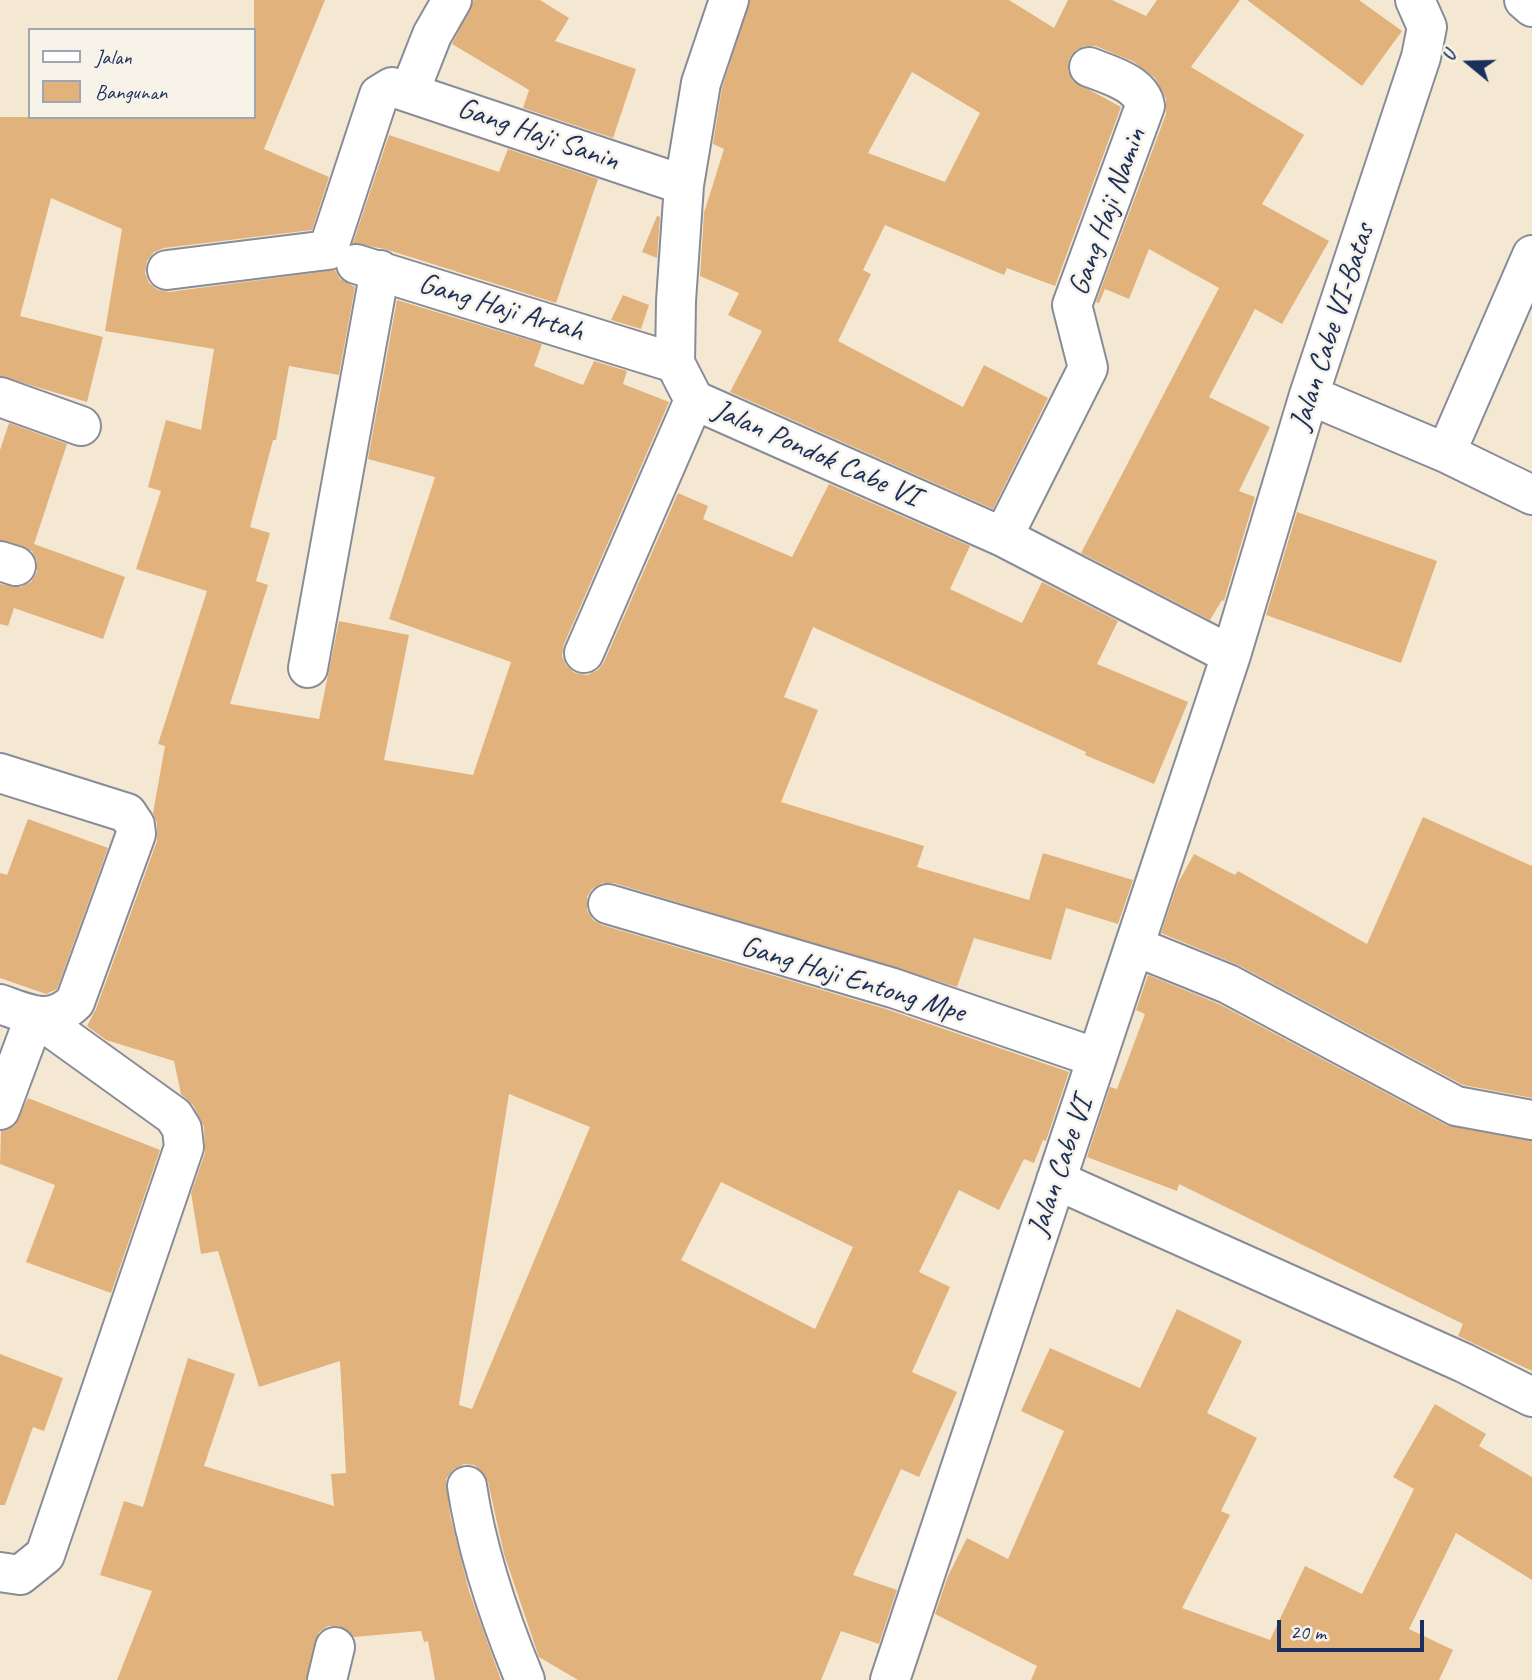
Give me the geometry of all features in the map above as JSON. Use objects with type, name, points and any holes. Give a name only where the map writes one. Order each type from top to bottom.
[{"type":"street","points":[[167,270],[328,250],[379,95],[401,89],[452,0]]},
{"type":"street","name":"Jalan Pondok Cabe VI","points":[[729,0],[701,83],[684,185],[676,301],[675,363],[694,400],[1003,537],[1231,655]]},
{"type":"street","name":"Jalan Cabe VI-Batas","points":[[1231,655],[1309,395],[1421,57],[1427,27],[1415,0]]},
{"type":"street","points":[[1524,0],[1532,7]]},
{"type":"street","name":"Gang Haji Namin","points":[[1003,537],[1088,368],[1072,305],[1145,106],[1143,96],[1135,88],[1089,67]]},
{"type":"street","name":"Gang Haji Sanin","points":[[401,89],[684,185]]},
{"type":"street","name":"Gang Haji Artah","points":[[328,250],[350,262],[675,363]]},
{"type":"street","points":[[1446,453],[1532,255]]},
{"type":"street","points":[[309,668],[380,270]]},
{"type":"street","points":[[1309,395],[1446,453],[1532,495]]},
{"type":"street","points":[[0,397],[81,426]]},
{"type":"street","points":[[584,653],[694,400]]},
{"type":"street","name":"Jalan Cabe VI","points":[[890,1680],[1231,655]]},
{"type":"street","points":[[0,773],[127,813],[135,825],[136,834],[75,1002],[64,1013],[18,1010]]},
{"type":"street","name":"Gang Haji Entong Mpe","points":[[608,904],[893,988],[1097,1058]]},
{"type":"street","points":[[1134,946],[1228,984],[1456,1106],[1532,1120]]},
{"type":"street","points":[[0,1110],[18,1010]]},
{"type":"street","points":[[0,1572],[20,1575],[46,1555],[184,1147],[181,1129],[174,1116],[18,1010]]},
{"type":"street","points":[[1056,1180],[1464,1363],[1532,1397]]},
{"type":"street","points":[[467,1486],[485,1570],[499,1616],[525,1680]]},
{"type":"building","points":[[254,0],[325,0],[264,149],[329,177],[312,230],[164,248],[154,252],[147,261],[145,273],[149,283],[158,290],[169,292],[335,270],[340,279],[355,287],[339,375],[289,366],[276,440],[273,440],[250,527],[270,533],[256,581],[268,585],[230,704],[319,719],[339,621],[409,635],[384,760],[473,775],[511,662],[389,619],[435,477],[368,459],[397,300],[542,344],[534,366],[583,385],[594,361],[627,371],[623,384],[669,402],[564,644],[562,656],[566,665],[575,673],[587,675],[598,670],[604,662],[678,493],[708,506],[703,519],[792,557],[829,484],[970,546],[950,589],[1022,623],[1042,582],[1118,621],[1097,664],[1188,702],[1154,784],[1085,755],[1086,752],[813,627],[784,697],[818,710],[781,802],[924,846],[917,867],[1029,900],[1043,853],[1133,880],[1118,924],[1066,908],[1051,960],[974,938],[957,987],[614,883],[602,883],[592,889],[587,897],[587,910],[593,920],[602,925],[886,1009],[1069,1072],[1046,1141],[1043,1140],[1034,1163],[1024,1159],[999,1210],[959,1190],[919,1272],[950,1287],[912,1372],[957,1392],[919,1477],[901,1469],[853,1575],[897,1590],[879,1644],[841,1631],[821,1680],[578,1680],[539,1657],[504,1554],[488,1482],[483,1472],[474,1465],[464,1464],[454,1469],[446,1479],[450,1515],[469,1591],[501,1680],[435,1680],[428,1641],[424,1642],[421,1631],[354,1637],[339,1626],[328,1626],[319,1632],[306,1680],[117,1680],[152,1591],[100,1575],[124,1501],[143,1507],[188,1358],[235,1374],[204,1466],[334,1506],[331,1474],[346,1473],[340,1361],[259,1387],[218,1251],[201,1254],[191,1193],[205,1153],[204,1127],[193,1105],[181,1094],[174,1061],[106,1040],[87,1026],[96,1009],[157,841],[157,823],[153,813],[165,746],[158,744],[207,591],[136,569],[161,491],[148,487],[166,420],[201,430],[214,349],[105,331],[122,229],[51,198],[20,316],[103,337],[87,402],[0,376],[0,117],[256,119]],"holes":[[[509,1094],[590,1127],[472,1409],[459,1405]],[[721,1182],[853,1247],[815,1329],[681,1260]]]},
{"type":"building","points":[[474,0],[540,0],[569,18],[555,41],[636,69],[613,138],[523,108],[529,90],[452,44]]},
{"type":"building","points":[[750,0],[1009,0],[1054,28],[1068,0],[1112,0],[1146,16],[1157,0],[1240,0],[1191,67],[1304,135],[1262,204],[1329,241],[1282,324],[1255,309],[1209,397],[1270,427],[1239,491],[1255,497],[1224,601],[1222,600],[1210,620],[1081,553],[1219,288],[1149,249],[1129,299],[1105,289],[1099,303],[1096,302],[1166,114],[1166,99],[1155,78],[1134,62],[1096,46],[1085,46],[1076,50],[1069,59],[1068,71],[1073,81],[1121,107],[1055,286],[1007,268],[1004,275],[885,225],[863,270],[871,274],[838,341],[963,407],[984,365],[1048,398],[993,509],[730,392],[762,331],[728,315],[739,293],[700,276],[704,213],[724,149],[713,144],[722,88]],"holes":[[[912,72],[980,113],[945,182],[868,153]]]},
{"type":"building","points":[[1247,0],[1359,0],[1402,31],[1362,86]]},
{"type":"building","points":[[389,135],[499,172],[508,149],[598,179],[556,303],[385,249],[353,243]]},
{"type":"building","points":[[657,216],[660,217],[657,258],[642,252]]},
{"type":"building","points":[[623,295],[649,305],[641,329],[611,320]]},
{"type":"building","points":[[9,423],[67,444],[34,544],[125,577],[103,639],[14,608],[8,626],[0,624],[0,584],[21,587],[31,582],[37,572],[37,561],[32,551],[0,540],[0,450]]},
{"type":"building","points":[[1297,512],[1437,561],[1401,663],[1266,615]]},
{"type":"building","points":[[1423,817],[1532,866],[1532,1098],[1463,1085],[1238,965],[1161,933],[1178,883],[1194,854],[1235,875],[1238,871],[1367,944]]},
{"type":"building","points":[[28,819],[108,848],[57,989],[46,994],[0,978],[0,873],[7,875]]},
{"type":"building","points":[[1148,975],[1219,1004],[1446,1125],[1532,1141],[1532,1371],[1458,1336],[1463,1324],[1179,1184],[1177,1191],[1087,1157],[1110,1087],[1117,1089],[1145,1014],[1136,1010]]},
{"type":"building","points":[[28,1098],[160,1150],[111,1293],[26,1262],[55,1185],[0,1164],[1,1131],[14,1126]]},
{"type":"building","points":[[1177,1309],[1242,1341],[1207,1413],[1257,1438],[1221,1511],[1230,1515],[1182,1608],[1270,1640],[1305,1566],[1362,1594],[1414,1489],[1393,1477],[1435,1404],[1486,1434],[1479,1446],[1532,1477],[1532,1580],[1456,1533],[1409,1629],[1453,1650],[1439,1680],[1031,1680],[1037,1666],[935,1614],[948,1576],[967,1538],[1008,1559],[1064,1431],[1021,1411],[1050,1348],[1140,1388]]},
{"type":"building","points":[[0,1354],[63,1378],[44,1431],[33,1427],[5,1505],[0,1505]]}]
